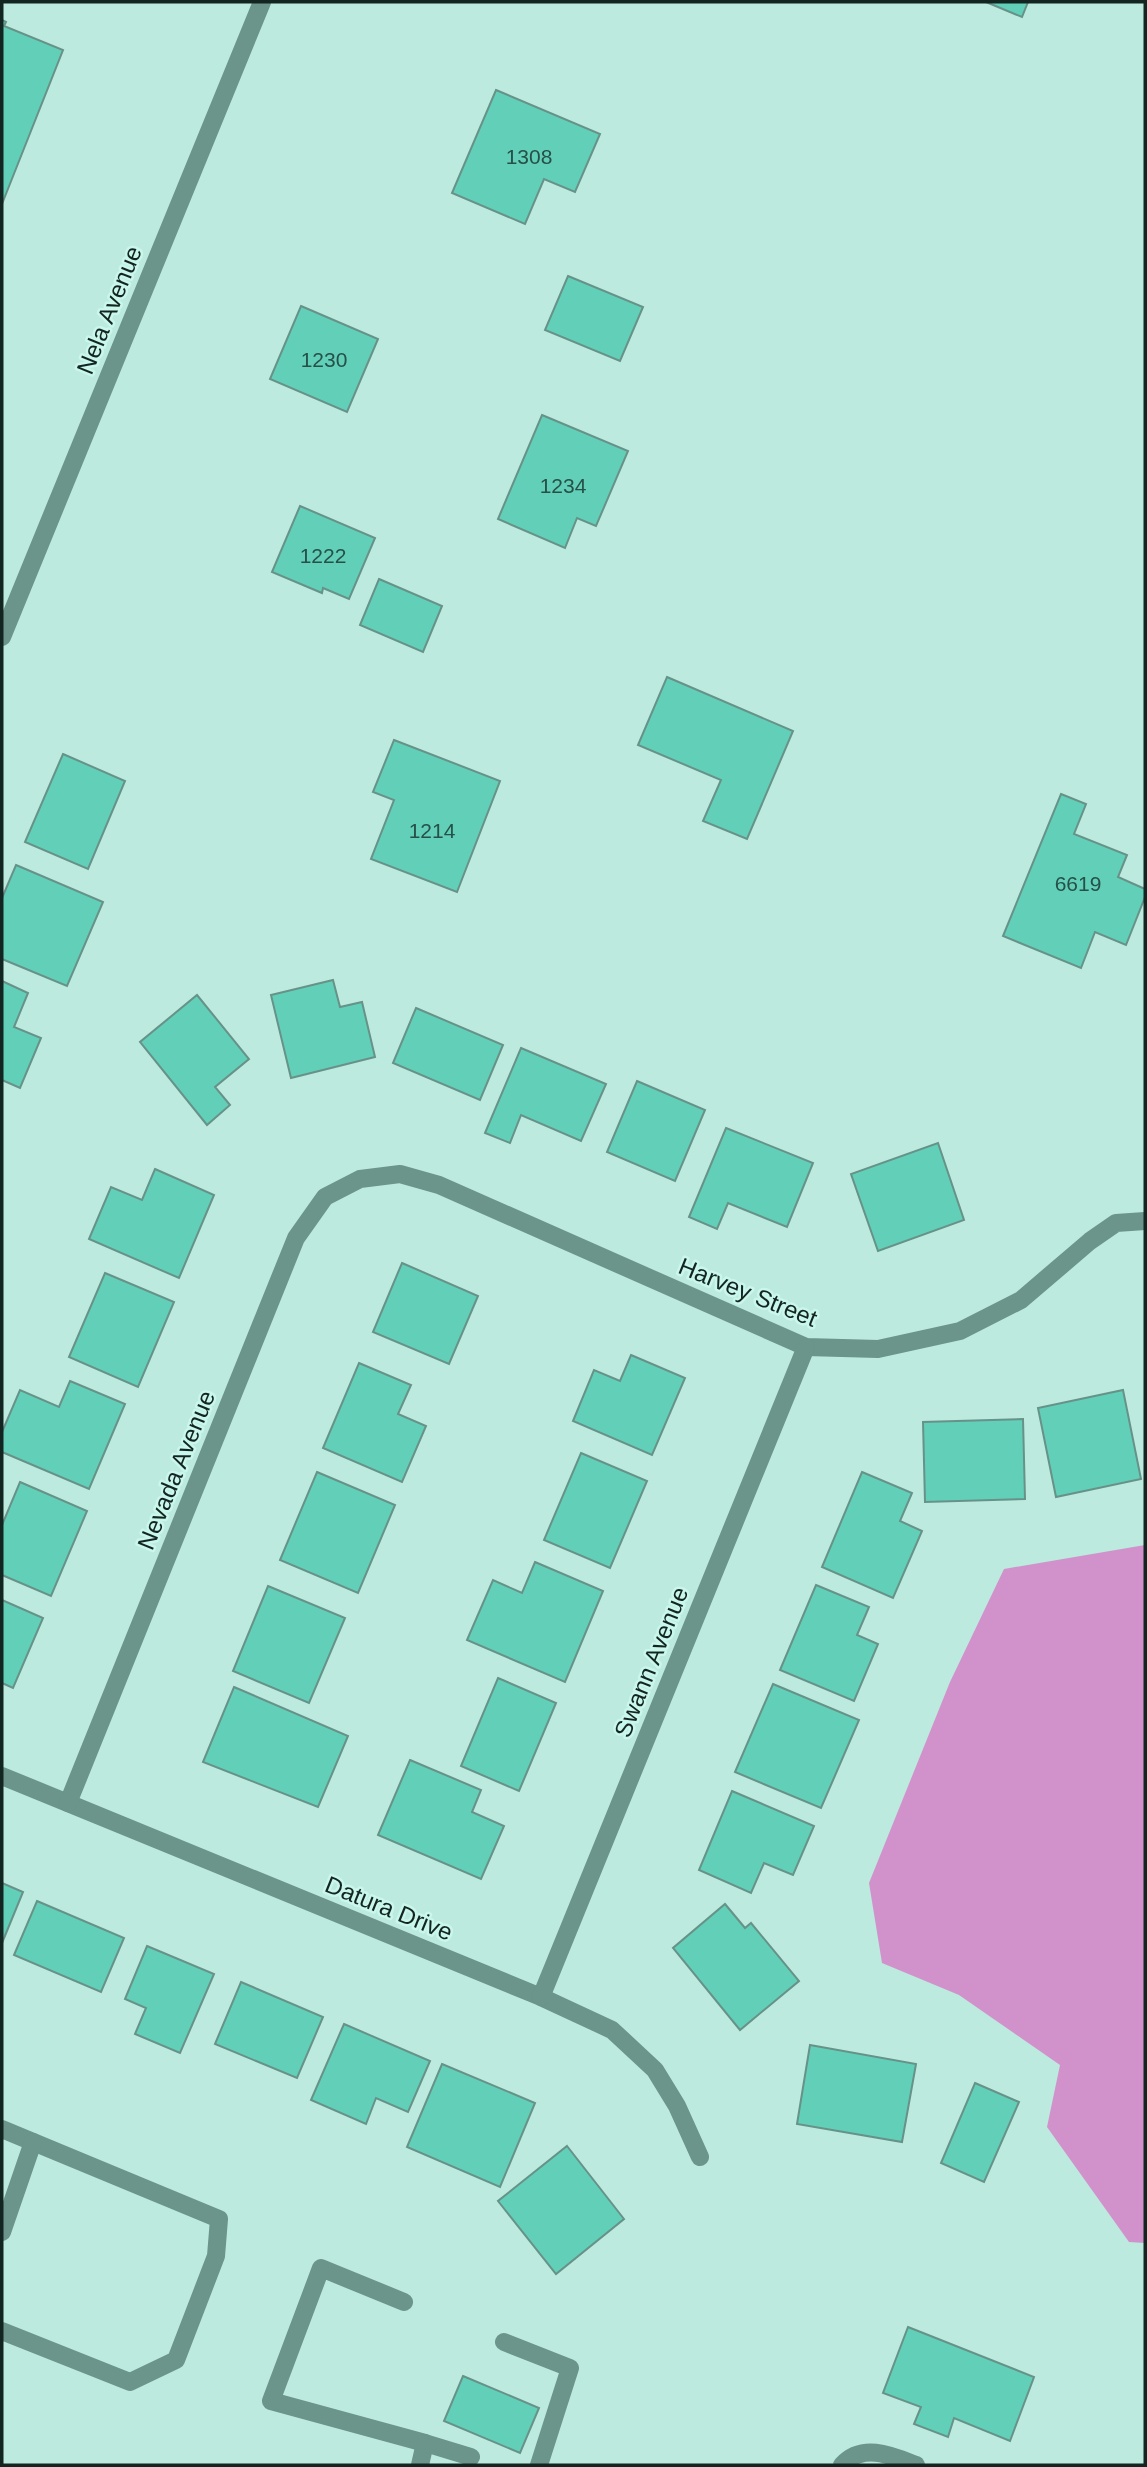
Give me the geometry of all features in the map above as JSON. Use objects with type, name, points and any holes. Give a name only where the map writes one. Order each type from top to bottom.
[{"type":"street","name":"Nela Avenue","points":[[2,637],[262,2]]},
{"type":"street","name":"Harvey Street","points":[[360,1179],[400,1174],[439,1185],[806,1347],[878,1349],[960,1331],[1021,1300],[1090,1241],[1116,1223],[1145,1221]]},
{"type":"street","name":"Nevada Avenue","points":[[68,1803],[296,1238],[325,1197],[360,1179]]},
{"type":"street","name":"Swann Avenue","points":[[541,1997],[806,1347]]},
{"type":"street","name":"Datura Drive","points":[[2,1776],[541,1997],[612,2030],[656,2070],[677,2106],[699,2157]]},
{"type":"street","points":[[2,2129],[219,2219],[216,2256],[176,2360],[130,2382],[2,2331]]},
{"type":"street","points":[[2,2232],[33,2142]]},
{"type":"street","points":[[404,2302],[321,2268],[271,2401],[471,2457]]},
{"type":"street","points":[[504,2342],[570,2368],[538,2465]]},
{"type":"street","points":[[420,2465],[425,2443]]},
{"type":"street","points":[[842,2465],[860,2454],[881,2452],[916,2465]]},
{"type":"shaded area","points":[[1145,1545],[1145,2243],[1129,2242],[1047,2127],[1060,2065],[959,1995],[882,1963],[869,1883],[950,1682],[1004,1569]]},
{"type":"building","points":[[986,2],[1028,2],[1022,17]]},
{"type":"building","points":[[2,20],[6,22],[4,26],[63,50],[2,204]]},
{"type":"building","points":[[496,90],[600,134],[575,192],[544,179],[525,224],[452,193]]},
{"type":"building","points":[[568,276],[643,307],[620,361],[545,330]]},
{"type":"building","points":[[301,306],[378,339],[347,412],[270,379]]},
{"type":"building","points":[[542,415],[628,451],[596,526],[577,518],[565,548],[498,519]]},
{"type":"building","points":[[300,506],[375,538],[349,599],[323,588],[322,593],[272,572]]},
{"type":"building","points":[[379,579],[442,606],[423,652],[360,625]]},
{"type":"building","points":[[667,677],[793,731],[747,839],[703,821],[721,780],[638,745]]},
{"type":"building","points":[[394,740],[500,781],[457,892],[371,859],[394,800],[373,792]]},
{"type":"building","points":[[63,754],[125,781],[88,869],[25,842]]},
{"type":"building","points":[[1061,794],[1086,804],[1074,834],[1127,855],[1118,877],[1145,889],[1145,897],[1126,945],[1095,932],[1081,968],[1003,936]]},
{"type":"building","points":[[16,865],[103,902],[67,986],[2,959],[2,898]]},
{"type":"building","points":[[333,980],[340,1007],[362,1002],[375,1057],[291,1078],[271,995]]},
{"type":"building","points":[[2,981],[28,993],[14,1027],[41,1038],[20,1088],[2,1080]]},
{"type":"building","points":[[197,995],[249,1059],[215,1087],[230,1105],[207,1125],[140,1042]]},
{"type":"building","points":[[416,1008],[503,1045],[480,1100],[393,1063]]},
{"type":"building","points":[[521,1048],[606,1084],[581,1141],[521,1115],[510,1143],[485,1133]]},
{"type":"building","points":[[637,1081],[705,1110],[675,1181],[607,1152]]},
{"type":"building","points":[[726,1128],[813,1163],[787,1227],[728,1203],[717,1229],[689,1217]]},
{"type":"building","points":[[938,1143],[964,1220],[878,1251],[851,1174]]},
{"type":"building","points":[[155,1169],[214,1195],[179,1278],[89,1239],[111,1187],[142,1200]]},
{"type":"building","points":[[402,1263],[478,1296],[449,1364],[373,1332]]},
{"type":"building","points":[[105,1273],[174,1302],[138,1387],[69,1357]]},
{"type":"building","points":[[631,1355],[685,1378],[652,1455],[573,1421],[594,1370],[620,1381]]},
{"type":"building","points":[[359,1363],[411,1385],[398,1414],[426,1426],[402,1482],[323,1448]]},
{"type":"building","points":[[70,1381],[125,1404],[89,1489],[2,1452],[2,1432],[20,1390],[59,1407]]},
{"type":"building","points":[[1123,1390],[1141,1479],[1056,1497],[1038,1408]]},
{"type":"building","points":[[1023,1419],[1025,1499],[925,1502],[923,1422]]},
{"type":"building","points":[[581,1453],[647,1481],[610,1568],[544,1540]]},
{"type":"building","points":[[317,1472],[395,1505],[358,1593],[280,1560]]},
{"type":"building","points":[[862,1472],[912,1493],[900,1521],[922,1531],[893,1598],[822,1567]]},
{"type":"building","points":[[20,1482],[87,1511],[51,1596],[2,1575],[2,1525]]},
{"type":"building","points":[[535,1562],[603,1591],[565,1682],[467,1640],[493,1580],[522,1593]]},
{"type":"building","points":[[816,1585],[869,1607],[857,1635],[878,1644],[854,1701],[780,1670]]},
{"type":"building","points":[[268,1586],[345,1618],[309,1703],[233,1671]]},
{"type":"building","points":[[2,1600],[43,1618],[13,1688],[2,1683]]},
{"type":"building","points":[[498,1678],[556,1703],[519,1791],[461,1766]]},
{"type":"building","points":[[773,1684],[859,1720],[821,1808],[735,1772]]},
{"type":"building","points":[[234,1687],[348,1736],[318,1807],[203,1762]]},
{"type":"building","points":[[410,1760],[481,1790],[472,1812],[504,1826],[481,1879],[378,1835]]},
{"type":"building","points":[[732,1791],[814,1826],[793,1875],[764,1863],[751,1893],[699,1870]]},
{"type":"building","points":[[2,1883],[23,1892],[2,1943]]},
{"type":"building","points":[[37,1901],[124,1938],[101,1992],[14,1955]]},
{"type":"building","points":[[725,1904],[745,1928],[751,1923],[799,1981],[740,2030],[673,1948]]},
{"type":"building","points":[[147,1946],[214,1974],[180,2053],[135,2034],[146,2008],[125,1999]]},
{"type":"building","points":[[241,1982],[323,2017],[297,2078],[215,2044]]},
{"type":"building","points":[[344,2024],[430,2061],[408,2112],[376,2098],[366,2124],[311,2100]]},
{"type":"building","points":[[810,2045],[916,2064],[902,2142],[797,2124]]},
{"type":"building","points":[[442,2064],[535,2103],[500,2187],[407,2147]]},
{"type":"building","points":[[975,2083],[1019,2102],[984,2182],[941,2163]]},
{"type":"building","points":[[567,2146],[624,2219],[556,2274],[498,2201]]},
{"type":"building","points":[[908,2327],[1034,2377],[1010,2441],[954,2418],[948,2437],[914,2424],[921,2407],[883,2393]]},
{"type":"building","points":[[463,2376],[539,2408],[520,2453],[444,2421]]}]
